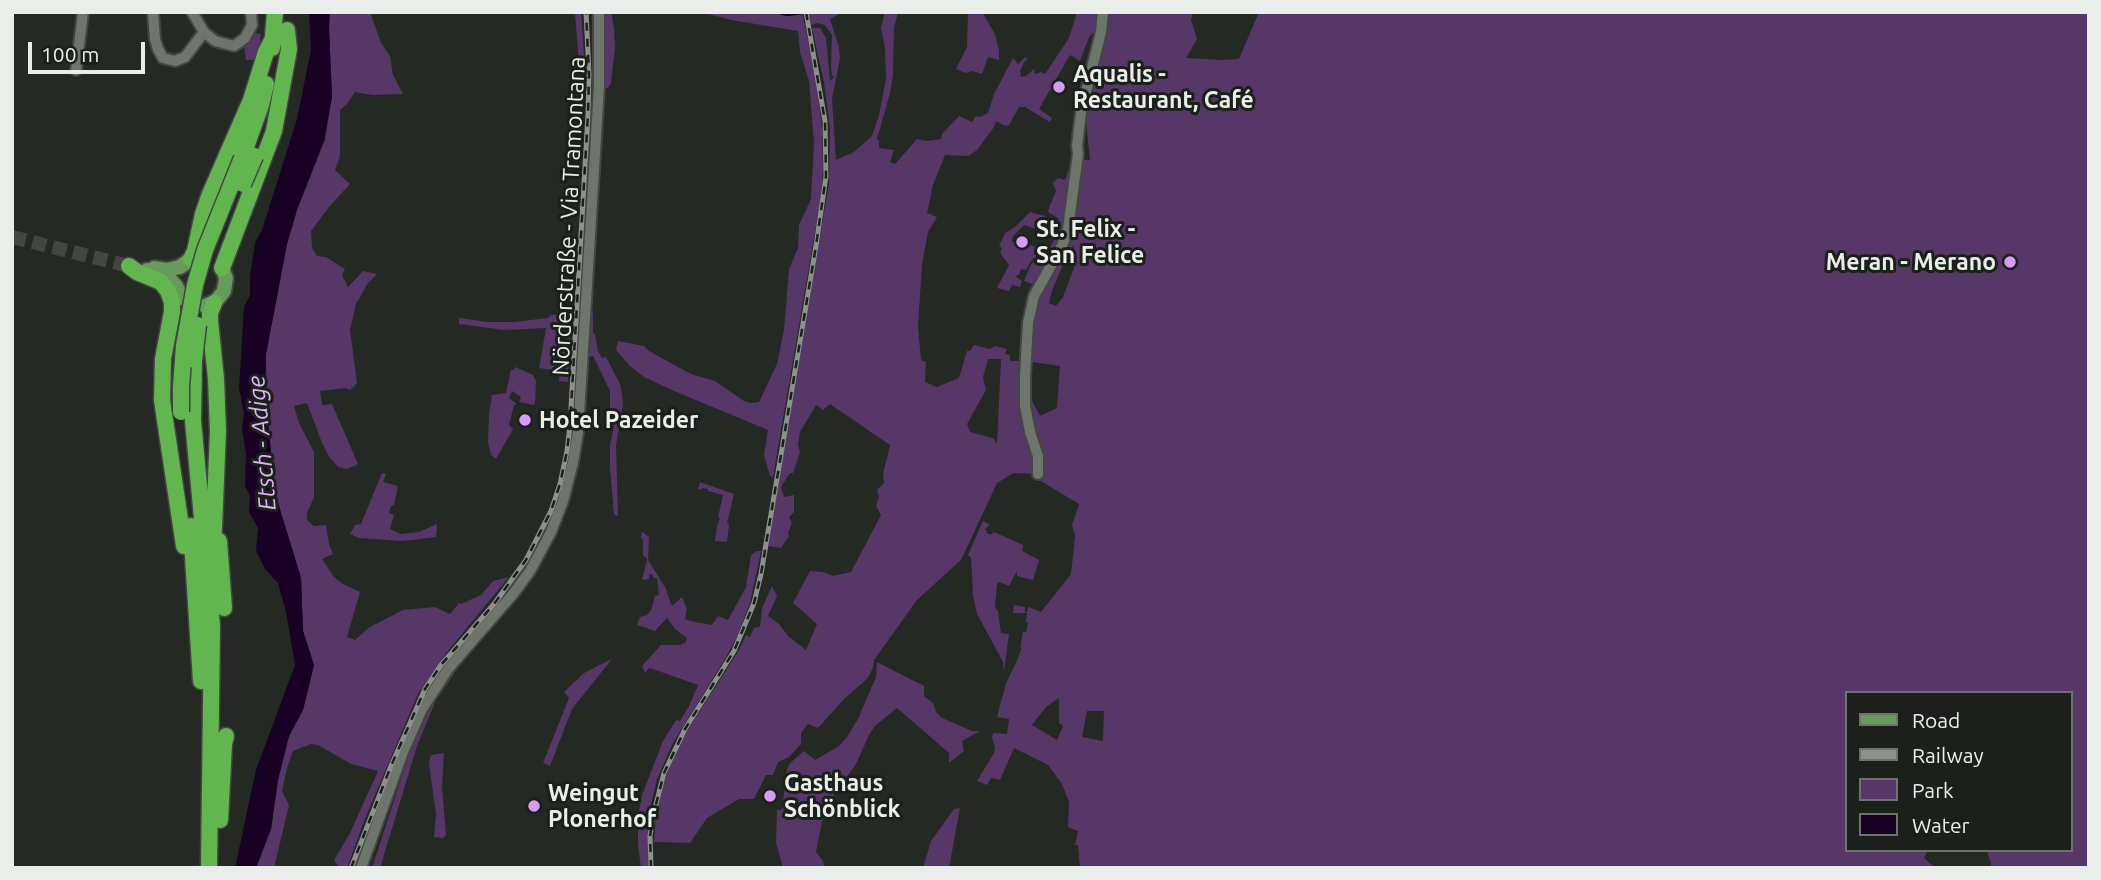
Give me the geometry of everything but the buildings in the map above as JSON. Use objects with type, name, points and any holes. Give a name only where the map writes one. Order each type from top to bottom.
[{"type":"highway","points":[[212,868],[212,626],[193,421],[194,360],[199,316],[214,253],[276,85],[280,34],[275,12]]},
{"type":"highway","points":[[185,263],[195,251],[209,194],[251,100],[266,52],[280,34],[289,12]]},
{"type":"highway","points":[[222,268],[274,131],[289,49],[280,34]]},
{"type":"highway","points":[[199,868],[201,652],[181,387],[184,346],[195,285],[205,250],[248,157]]},
{"type":"highway","points":[[129,266],[161,282],[168,291],[172,312],[163,359],[162,405],[190,580],[194,636],[201,652]]},
{"type":"highway","points":[[166,343],[180,312],[179,292]]},
{"type":"highway","points":[[210,304],[209,321],[216,379],[217,442],[213,561],[215,614],[212,626]]},
{"type":"highway","points":[[217,442],[221,451],[219,538],[224,608]]},
{"type":"highway","points":[[212,868],[222,799],[226,736]]},
{"type":"main road","points":[[129,266],[138,264],[166,270],[185,263]]},
{"type":"main road","points":[[179,292],[177,275],[185,263]]},
{"type":"main road","points":[[129,266],[163,275],[179,292]]},
{"type":"main road","points":[[210,304],[221,297],[226,287],[222,268]]},
{"type":"street","points":[[76,70],[83,12]]},
{"type":"street","points":[[153,12],[155,39],[163,58],[175,61],[185,57],[204,32]]},
{"type":"street","points":[[192,12],[204,32],[215,41],[234,46],[245,38],[252,25],[251,12]]},
{"type":"street","name":"Nörderstraße - Via Tramontana","points":[[361,868],[403,752],[422,709],[448,669],[530,571],[558,516],[566,491],[578,432],[599,87],[599,12]]},
{"type":"street","points":[[1038,474],[1038,456],[1030,432],[1026,406],[1025,376],[1030,309],[1068,229],[1082,112],[1101,32],[1103,12]]},
{"type":"green space","points":[[330,12],[370,12],[381,43],[390,56],[393,75],[403,94],[372,95],[355,92],[340,110],[340,156],[335,170],[350,184],[311,231],[312,248],[317,256],[326,257],[345,269],[342,275],[348,287],[363,271],[377,274],[368,283],[356,304],[350,330],[357,383],[350,390],[346,388],[320,391],[322,405],[332,404],[358,464],[347,469],[338,467],[322,443],[307,403],[294,406],[299,423],[314,452],[314,497],[307,520],[314,526],[326,525],[333,554],[322,559],[334,577],[360,592],[347,637],[355,640],[370,627],[403,610],[435,607],[450,614],[459,603],[481,595],[493,581],[509,577],[447,652],[418,694],[347,868],[340,868],[334,860],[350,833],[378,771],[351,764],[318,745],[311,744],[293,751],[287,768],[282,791],[289,805],[274,868],[256,868],[271,829],[278,780],[289,736],[303,710],[314,665],[303,631],[301,578],[275,493],[267,422],[266,354],[287,244],[297,210],[325,140],[332,97]]},
{"type":"green space","points":[[575,12],[581,12],[585,69],[582,144],[579,137],[581,91]]},
{"type":"green space","points":[[603,12],[611,12],[614,28],[615,47],[611,84],[608,88],[602,87]]},
{"type":"green space","points":[[701,12],[802,12],[817,82],[823,168],[820,203],[773,477],[770,476],[764,455],[768,430],[644,377],[616,350],[618,341],[644,346],[691,374],[715,381],[750,403],[759,402],[777,364],[784,330],[789,269],[798,248],[799,225],[811,199],[814,143],[809,81],[800,52],[798,31]]},
{"type":"green space","points":[[809,12],[843,12],[830,19],[840,59],[832,99],[836,160],[854,152],[872,136],[886,79],[881,28],[885,12],[898,12],[894,28],[893,75],[877,139],[879,148],[894,150],[890,162],[895,164],[917,139],[941,139],[942,134],[959,116],[972,122],[976,116],[988,113],[994,94],[1013,58],[1018,64],[1025,57],[1028,59],[1020,71],[1021,77],[1034,69],[1035,74],[1045,74],[1069,38],[1077,12],[1103,12],[1080,61],[1070,55],[1039,109],[1052,118],[1050,122],[1025,107],[1019,107],[1009,125],[1005,126],[996,121],[977,150],[968,156],[945,155],[933,185],[927,213],[937,217],[928,232],[922,264],[918,327],[921,360],[926,362],[925,382],[937,387],[959,378],[967,351],[974,345],[1007,349],[1005,354],[1010,355],[1010,361],[1026,361],[1033,284],[1024,281],[1031,264],[1040,257],[1046,257],[1060,228],[1058,218],[1048,211],[1056,191],[1052,184],[1058,178],[1065,180],[1077,146],[1061,253],[1081,160],[1090,160],[1085,112],[1107,12],[1193,12],[1191,20],[1197,39],[1186,58],[1221,60],[1239,59],[1259,12],[2089,12],[2089,868],[1992,868],[1988,852],[2073,852],[2073,691],[1846,691],[1846,852],[1927,852],[1924,858],[1935,868],[1080,868],[1078,845],[1075,845],[1078,831],[1068,827],[1069,802],[1062,784],[1048,765],[1014,748],[1000,780],[991,778],[987,785],[977,781],[994,753],[993,733],[1007,734],[1009,719],[997,717],[1006,683],[1022,647],[1020,648],[1023,632],[1026,632],[1028,623],[1027,613],[1013,613],[1014,605],[1025,607],[1025,612],[1028,607],[1041,612],[1071,574],[1075,536],[1072,525],[1079,504],[1039,480],[1038,474],[1014,473],[997,483],[961,560],[917,600],[874,660],[867,679],[845,698],[818,728],[808,724],[801,733],[801,744],[789,757],[778,762],[773,775],[766,775],[754,799],[739,799],[707,818],[690,843],[654,842],[656,815],[671,762],[685,734],[746,635],[750,637],[754,628],[760,627],[762,608],[772,586],[777,596],[768,616],[806,650],[817,624],[793,603],[810,571],[833,576],[851,572],[881,515],[876,506],[879,497],[877,490],[884,483],[883,474],[890,445],[830,404],[823,410],[816,405],[800,432],[800,452],[793,473],[790,473],[781,487],[784,497],[794,495],[794,512],[789,517],[792,523],[789,536],[781,548],[768,546],[829,183],[830,128],[824,82],[812,28],[820,28],[826,38],[830,81],[834,77],[831,67],[832,35],[825,25],[811,25]],"holes":[[[1074,245],[1074,268],[1063,297],[1056,306],[1049,303],[1052,291]],[[988,359],[1001,359],[997,444],[993,438],[970,432],[967,424],[986,390],[983,377]],[[1026,361],[1060,366],[1057,408],[1040,416],[1029,395]],[[1059,698],[1059,723],[1063,726],[1057,740],[1032,725],[1046,707]],[[1087,711],[1104,711],[1103,741],[1082,737]]]},
{"type":"green space","points":[[968,12],[982,12],[995,34],[999,50],[999,60],[988,57],[982,74],[956,69],[967,47]]},
{"type":"green space","points":[[252,33],[261,34],[258,60],[246,60],[244,44]]},
{"type":"green space","points":[[1030,212],[1045,216],[1036,229],[1024,225],[1013,236],[1012,241],[1027,248],[1031,245],[1036,247],[1034,254],[1038,255],[1026,270],[1021,269],[1019,275],[1015,276],[1022,281],[1020,287],[1012,285],[1009,291],[997,288],[1009,265],[1000,253],[1002,248],[999,246],[1005,233]]},
{"type":"green space","points":[[588,309],[592,310],[593,314],[593,333],[598,351],[602,358],[606,357],[620,384],[622,394],[623,404],[616,445],[618,516],[614,514],[610,468],[610,445],[616,416],[610,414],[610,391],[593,356],[584,358]]},
{"type":"green space","points":[[566,314],[571,316],[568,382],[559,381],[560,371],[539,368],[546,328],[504,330],[459,324],[459,318],[514,322]]},
{"type":"green space","points":[[515,367],[533,375],[536,381],[535,403],[519,402],[521,397],[512,391],[509,398],[517,404],[514,405],[509,425],[513,429],[496,459],[491,455],[488,442],[492,395],[506,393],[511,370]]},
{"type":"green space","points":[[382,473],[386,474],[383,482],[398,486],[394,505],[389,513],[394,515],[390,529],[401,534],[419,532],[437,524],[436,537],[403,541],[359,538],[350,534],[355,525],[361,524]]},
{"type":"green space","points":[[700,482],[734,494],[727,523],[727,542],[715,541],[723,495],[708,489],[698,489]]},
{"type":"green space","points":[[983,521],[990,525],[985,529],[988,534],[994,532],[1023,545],[1022,551],[1039,560],[1033,580],[1017,576],[1017,571],[1009,586],[999,582],[997,584],[995,607],[1001,633],[1009,634],[1004,672],[1003,662],[977,614],[973,595],[971,558],[968,555]]},
{"type":"green space","points":[[642,532],[649,537],[648,560],[665,587],[672,606],[682,597],[687,609],[685,619],[712,625],[718,616],[728,620],[746,587],[751,555],[761,551],[750,603],[738,635],[673,743],[657,779],[648,817],[648,868],[641,868],[638,845],[638,817],[642,795],[663,741],[676,720],[680,721],[698,685],[649,668],[645,673],[642,666],[661,645],[680,645],[686,642],[687,638],[675,629],[667,618],[655,631],[637,625],[640,617],[651,610],[655,596],[659,595],[657,578],[652,574],[649,579],[642,580],[647,559],[643,555]]},
{"type":"green space","points":[[612,659],[572,709],[550,766],[543,763],[569,698],[564,692],[584,673]]},
{"type":"green space","points":[[460,661],[436,700],[417,746],[380,868],[372,868],[419,724]]},
{"type":"green space","points":[[877,662],[924,686],[924,696],[933,703],[942,718],[972,731],[980,731],[962,741],[964,751],[949,763],[949,753],[897,708],[875,726],[856,764],[828,803],[816,852],[825,868],[783,868],[776,843],[777,810],[782,810],[787,769],[804,751],[815,760],[839,746],[847,737],[876,677]]},
{"type":"green space","points":[[444,753],[442,787],[446,835],[443,838],[434,837],[436,814],[429,764],[431,755]]},
{"type":"green space","points":[[960,808],[949,868],[923,868],[931,841],[954,809]]},
{"type":"water","name":"Etsch - Adige","points":[[309,12],[330,12],[332,97],[324,140],[287,244],[266,354],[265,389],[275,493],[301,578],[303,631],[314,665],[303,710],[289,736],[278,780],[271,829],[256,868],[235,868],[256,770],[295,665],[278,583],[265,569],[256,550],[258,528],[249,512],[250,496],[245,486],[246,453],[242,430],[244,413],[239,388],[244,307],[250,295],[255,243],[262,230],[297,119],[311,50]]},
{"type":"waterway","points":[[776,12],[787,15],[810,12]]},
{"type":"tunnel","points":[[12,237],[129,266]]},
{"type":"railway","points":[[351,868],[425,689],[441,665],[494,604],[526,560],[551,511],[560,484],[570,425],[588,114],[586,12]]},
{"type":"railway","points":[[651,868],[650,836],[664,773],[685,729],[734,651],[754,603],[761,574],[826,176],[825,121],[806,12]]},
{"type":"place","name":"Aqualis - Restaurant, Café","points":[[1059,87]]},
{"type":"place","name":"St. Felix - San Felice","points":[[1022,242]]},
{"type":"place","name":"Meran - Merano","points":[[2010,262]]},
{"type":"place","name":"Hotel Pazeider","points":[[525,420]]},
{"type":"place","name":"Gasthaus Schönblick","points":[[770,796]]},
{"type":"place","name":"Weingut Plonerhof","points":[[534,806]]}]
